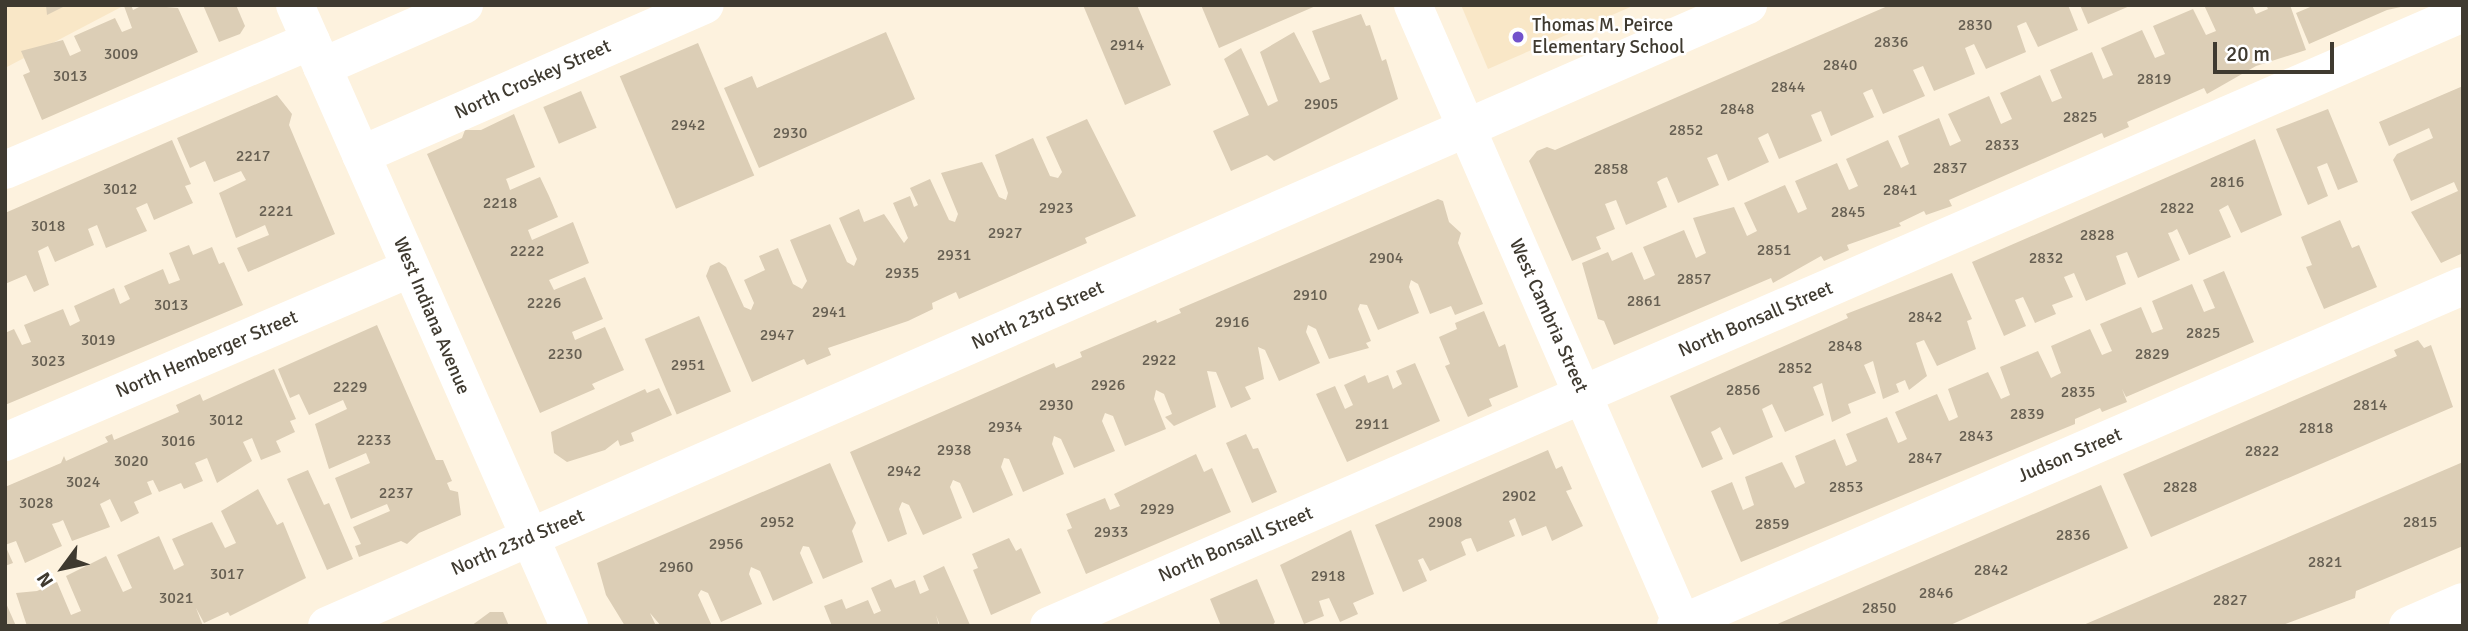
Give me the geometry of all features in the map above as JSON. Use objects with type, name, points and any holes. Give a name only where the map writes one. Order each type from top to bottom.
[{"type":"street","name":"West Indiana Avenue","points":[[295,5],[528,539],[569,626]]},
{"type":"street","points":[[5,170],[317,54],[464,5]]},
{"type":"street","name":"North Croskey Street","points":[[361,155],[705,5]]},
{"type":"street","name":"West Cambria Street","points":[[1413,5],[1681,625]]},
{"type":"street","name":"North 23rd Street","points":[[327,626],[1748,5]]},
{"type":"street","name":"North Bonsall Street","points":[[1049,626],[2463,13]]},
{"type":"street","name":"North Hemberger Street","points":[[5,442],[410,268]]},
{"type":"street","name":"Judson Street","points":[[1681,625],[2463,286]]},
{"type":"street","points":[[2408,626],[2463,602]]},
{"type":"shaded area","points":[[5,5],[125,5],[5,68]]},
{"type":"shaded area","name":"Thomas M. Peirce Elementary School","points":[[1461,5],[1635,5],[1488,69]]},
{"type":"building","points":[[46,5],[67,5],[47,15]]},
{"type":"building","points":[[131,5],[133,10],[143,5],[178,8],[198,52],[42,120],[23,75],[30,72],[21,51],[63,40],[70,56],[81,51],[74,36],[115,18],[122,32],[132,28],[124,6]]},
{"type":"building","points":[[203,5],[236,5],[245,26],[240,34],[219,42]]},
{"type":"building","points":[[1083,5],[1137,5],[1171,85],[1125,105]]},
{"type":"building","points":[[1201,5],[1318,5],[1219,48]]},
{"type":"building","points":[[1890,5],[2068,5],[2078,30],[2038,47],[2026,22],[2021,24],[2017,26],[2026,52],[1986,69],[1974,44],[1965,48],[1975,74],[1934,91],[1923,66],[1913,70],[1925,96],[1883,114],[1872,89],[1867,91],[1863,93],[1874,117],[1831,136],[1821,111],[1811,115],[1822,141],[1779,159],[1768,133],[1758,138],[1769,162],[1728,181],[1717,154],[1707,158],[1719,185],[1678,203],[1667,177],[1662,179],[1657,182],[1667,207],[1626,225],[1616,200],[1605,204],[1615,229],[1596,237],[1601,249],[1572,261],[1529,161],[1537,151],[1547,147],[1555,150]]},
{"type":"building","points":[[2080,5],[2132,5],[2088,24]]},
{"type":"building","points":[[2204,5],[2252,5],[2256,14],[2268,9],[2266,5],[2290,5],[2306,50],[2256,66],[2207,94],[2204,88],[2127,122],[2129,127],[2104,138],[2102,133],[1949,200],[1952,206],[1926,215],[1924,211],[1899,223],[1901,226],[1847,245],[1849,250],[1824,261],[1821,256],[1773,283],[1771,278],[1614,345],[1604,321],[1598,319],[1582,263],[1608,252],[1612,261],[1632,252],[1644,280],[1649,278],[1655,275],[1643,247],[1684,230],[1696,258],[1706,253],[1693,218],[1734,207],[1747,236],[1757,231],[1744,203],[1785,185],[1798,213],[1807,209],[1795,181],[1837,163],[1849,190],[1858,186],[1846,159],[1888,140],[1901,168],[1909,164],[1898,136],[1939,118],[1950,146],[1961,141],[1948,114],[1989,96],[2001,124],[2012,119],[2000,93],[2040,75],[2052,102],[2062,98],[2050,70],[2092,52],[2103,79],[2113,75],[2101,48],[2142,30],[2155,58],[2165,54],[2153,26],[2193,9],[2206,35],[2216,31]]},
{"type":"building","points":[[2315,5],[2410,5],[2387,10],[2309,44],[2296,13]]},
{"type":"building","points":[[1361,14],[1366,26],[1370,25],[1382,61],[1386,59],[1398,99],[1274,161],[1267,155],[1231,171],[1213,131],[1249,115],[1224,59],[1241,48],[1268,106],[1278,101],[1260,52],[1294,32],[1320,83],[1330,79],[1312,31]]},
{"type":"building","points":[[886,32],[915,99],[759,168],[724,88],[752,76],[757,88]]},
{"type":"building","points":[[698,43],[754,176],[676,209],[620,76]]},
{"type":"building","points":[[2463,86],[2463,253],[2441,263],[2411,212],[2458,191],[2454,182],[2411,201],[2393,160],[2397,154],[2433,138],[2429,128],[2389,146],[2379,122]]},
{"type":"building","points":[[581,91],[597,128],[559,144],[543,107]]},
{"type":"building","points":[[277,95],[292,114],[289,125],[335,234],[248,272],[237,248],[269,235],[265,225],[236,238],[219,193],[246,180],[241,171],[214,182],[205,161],[190,168],[177,138]]},
{"type":"building","points":[[2328,109],[2358,182],[2338,190],[2327,163],[2317,167],[2328,196],[2308,205],[2276,129]]},
{"type":"building","points":[[514,114],[535,167],[506,179],[510,190],[540,177],[549,196],[558,217],[528,230],[532,240],[573,222],[589,263],[549,280],[554,290],[585,277],[603,319],[572,332],[575,340],[605,327],[624,370],[592,384],[595,389],[540,413],[427,154],[462,138],[465,130],[481,130]]},
{"type":"building","points":[[1087,119],[1136,216],[1085,238],[1087,243],[959,299],[956,292],[932,303],[933,309],[908,321],[828,348],[831,355],[807,365],[804,359],[752,382],[706,276],[710,266],[719,262],[726,267],[744,307],[751,310],[754,303],[744,280],[765,270],[759,256],[778,248],[793,284],[802,289],[807,281],[790,240],[830,224],[847,262],[854,266],[857,259],[839,218],[859,209],[864,222],[884,214],[904,243],[908,238],[893,203],[910,196],[914,207],[918,205],[910,188],[930,179],[949,220],[955,222],[958,214],[941,173],[982,162],[999,197],[1006,200],[1008,193],[995,155],[1033,138],[1050,176],[1058,178],[1062,172],[1046,137]]},
{"type":"building","points":[[2255,139],[2282,215],[2241,233],[2228,205],[2219,210],[2231,237],[2189,255],[2177,229],[2168,233],[2180,260],[2138,278],[2127,252],[2116,256],[2126,284],[2086,301],[2074,273],[2064,277],[2073,297],[2052,305],[2056,314],[2035,323],[2023,297],[2015,300],[2026,326],[2004,336],[1972,262]]},
{"type":"building","points":[[172,140],[191,184],[185,186],[193,203],[154,220],[147,203],[136,208],[147,231],[106,248],[97,225],[88,229],[94,245],[55,262],[48,246],[38,251],[49,285],[34,292],[26,275],[5,284],[5,213]]},
{"type":"building","points":[[1438,199],[1443,201],[1449,222],[1461,233],[1458,243],[1483,304],[1455,315],[1451,306],[1430,314],[1418,284],[1411,280],[1409,287],[1419,313],[1378,330],[1367,305],[1360,304],[1358,309],[1371,341],[1366,343],[1369,348],[1329,359],[1316,329],[1308,325],[1306,332],[1320,363],[1279,381],[1265,350],[1258,347],[1264,379],[1245,387],[1251,399],[1231,408],[1216,372],[1207,371],[1216,407],[1174,426],[1165,417],[1172,414],[1164,394],[1156,390],[1154,399],[1166,429],[1125,446],[1113,416],[1105,413],[1102,421],[1115,451],[1074,468],[1061,439],[1054,436],[1052,444],[1064,474],[1023,492],[1009,459],[1004,458],[1001,467],[1013,495],[973,513],[960,483],[953,480],[950,487],[962,518],[923,535],[909,505],[902,502],[899,509],[907,534],[888,542],[850,452],[1054,363],[1056,368],[1082,357],[1080,352],[1156,320],[1157,323],[1181,313],[1179,309]]},
{"type":"building","points":[[2340,220],[2352,248],[2359,245],[2377,287],[2324,309],[2306,267],[2312,265],[2301,237]]},
{"type":"building","points":[[189,245],[193,255],[212,247],[219,264],[224,262],[243,305],[5,405],[5,333],[14,329],[22,345],[31,342],[24,325],[63,309],[70,326],[80,321],[74,306],[114,288],[120,304],[130,299],[124,286],[163,269],[169,284],[180,280],[169,253]]},
{"type":"building","points":[[2224,271],[2254,342],[2126,397],[2122,389],[2127,402],[2102,412],[2100,408],[2075,419],[2075,424],[1741,562],[1711,491],[1732,482],[1743,510],[1754,505],[1745,477],[1782,462],[1795,488],[1805,483],[1795,456],[1835,439],[1846,466],[1851,464],[1857,461],[1846,434],[1887,417],[1898,443],[1903,441],[1907,439],[1895,412],[1937,394],[1949,421],[1954,419],[1958,417],[1948,389],[1988,372],[2001,399],[2010,395],[2000,367],[2038,351],[2051,378],[2061,373],[2051,346],[2090,329],[2102,355],[2112,351],[2100,324],[2141,307],[2152,333],[2163,329],[2152,301],[2192,284],[2204,312],[2215,308],[2203,280]]},
{"type":"building","points":[[1952,273],[1972,319],[1967,321],[1976,349],[1937,366],[1924,340],[1916,343],[1927,376],[1909,390],[1905,380],[1896,384],[1899,392],[1883,399],[1873,361],[1864,365],[1876,393],[1848,404],[1851,413],[1832,422],[1822,383],[1813,387],[1824,415],[1785,432],[1772,404],[1762,409],[1773,437],[1733,455],[1720,427],[1711,432],[1723,459],[1702,468],[1670,396],[1848,318],[1846,314]]},
{"type":"building","points":[[1484,311],[1499,347],[1505,344],[1518,387],[1489,399],[1492,406],[1468,417],[1445,366],[1450,364],[1439,337],[1457,329],[1455,323]]},
{"type":"building","points":[[699,316],[731,391],[677,415],[645,339]]},
{"type":"building","points":[[377,325],[436,460],[443,460],[452,481],[447,483],[450,490],[458,492],[461,515],[419,533],[407,544],[401,541],[359,557],[355,546],[361,544],[353,527],[390,511],[387,504],[351,519],[335,478],[370,463],[366,453],[329,469],[315,424],[347,409],[343,400],[309,415],[299,394],[290,398],[278,369]]},
{"type":"building","points":[[2418,340],[2424,348],[2431,345],[2453,407],[2151,537],[2123,474],[2397,356],[2394,350]]},
{"type":"building","points":[[1415,363],[1440,421],[1347,462],[1316,394],[1335,386],[1345,409],[1353,405],[1344,385],[1365,375],[1368,383],[1388,375],[1393,389],[1402,384],[1396,371]]},
{"type":"building","points":[[274,369],[296,419],[290,421],[295,432],[276,441],[281,452],[261,460],[252,438],[243,442],[252,461],[217,483],[207,458],[195,463],[203,481],[184,489],[181,483],[159,492],[153,480],[147,482],[152,494],[134,502],[139,513],[121,522],[110,499],[100,504],[110,527],[72,541],[63,520],[52,524],[62,546],[25,563],[16,541],[5,545],[5,487],[61,463],[64,456],[66,461],[108,442],[105,437],[112,434],[114,440],[179,412],[176,405],[200,394],[203,401]]},
{"type":"building","points":[[659,388],[672,415],[631,433],[634,441],[620,446],[618,440],[605,450],[567,462],[554,453],[551,432],[645,389],[647,393]]},
{"type":"building","points":[[1246,434],[1253,449],[1258,448],[1277,492],[1252,503],[1226,443]]},
{"type":"building","points":[[1548,450],[1556,469],[1562,466],[1572,489],[1566,491],[1583,526],[1552,541],[1546,526],[1522,536],[1515,518],[1509,521],[1515,536],[1477,552],[1471,538],[1466,539],[1461,542],[1466,555],[1430,571],[1423,558],[1418,560],[1427,581],[1403,592],[1375,525]]},
{"type":"building","points":[[1196,454],[1204,472],[1212,468],[1231,512],[1086,574],[1067,530],[1072,528],[1066,514],[1105,498],[1110,510],[1120,506],[1114,494]]},
{"type":"building","points":[[2463,462],[2463,546],[2356,591],[2355,598],[2280,626],[2081,626]]},
{"type":"building","points":[[830,463],[856,523],[852,531],[863,562],[823,579],[809,547],[803,546],[800,553],[813,583],[773,601],[760,571],[751,567],[749,574],[762,604],[721,622],[708,593],[701,590],[698,595],[712,626],[661,626],[650,613],[656,626],[625,626],[606,595],[597,563]]},
{"type":"building","points":[[308,470],[324,505],[329,503],[353,559],[327,570],[287,479]]},
{"type":"building","points":[[2101,485],[2128,548],[1948,626],[1773,626]]},
{"type":"building","points":[[258,489],[277,525],[283,522],[306,578],[230,616],[228,612],[204,623],[196,608],[203,626],[27,626],[16,593],[37,591],[57,582],[71,615],[81,611],[66,576],[106,556],[123,592],[132,588],[117,555],[159,536],[174,570],[184,565],[172,539],[212,522],[225,548],[236,543],[221,511]]},
{"type":"building","points":[[1351,530],[1374,594],[1353,603],[1358,614],[1340,622],[1329,598],[1319,601],[1324,616],[1304,624],[1280,565]]},
{"type":"building","points":[[1009,538],[1016,551],[1021,548],[1041,593],[991,615],[973,570],[978,568],[972,554]]},
{"type":"building","points":[[5,545],[13,563],[5,566]]},
{"type":"building","points":[[944,566],[970,625],[940,626],[936,615],[939,626],[832,626],[824,606],[842,599],[846,609],[868,600],[874,614],[881,611],[871,588],[891,579],[895,588],[915,580],[920,594],[929,590],[923,576]]},
{"type":"building","points":[[1257,579],[1275,622],[1272,626],[1221,626],[1210,599]]},
{"type":"building","points":[[5,601],[16,626],[5,626]]},
{"type":"building","points":[[490,612],[503,612],[509,626],[471,626]]},
{"type":"place","name":"Thomas M. Peirce Elementary School","points":[[1518,37]]}]
